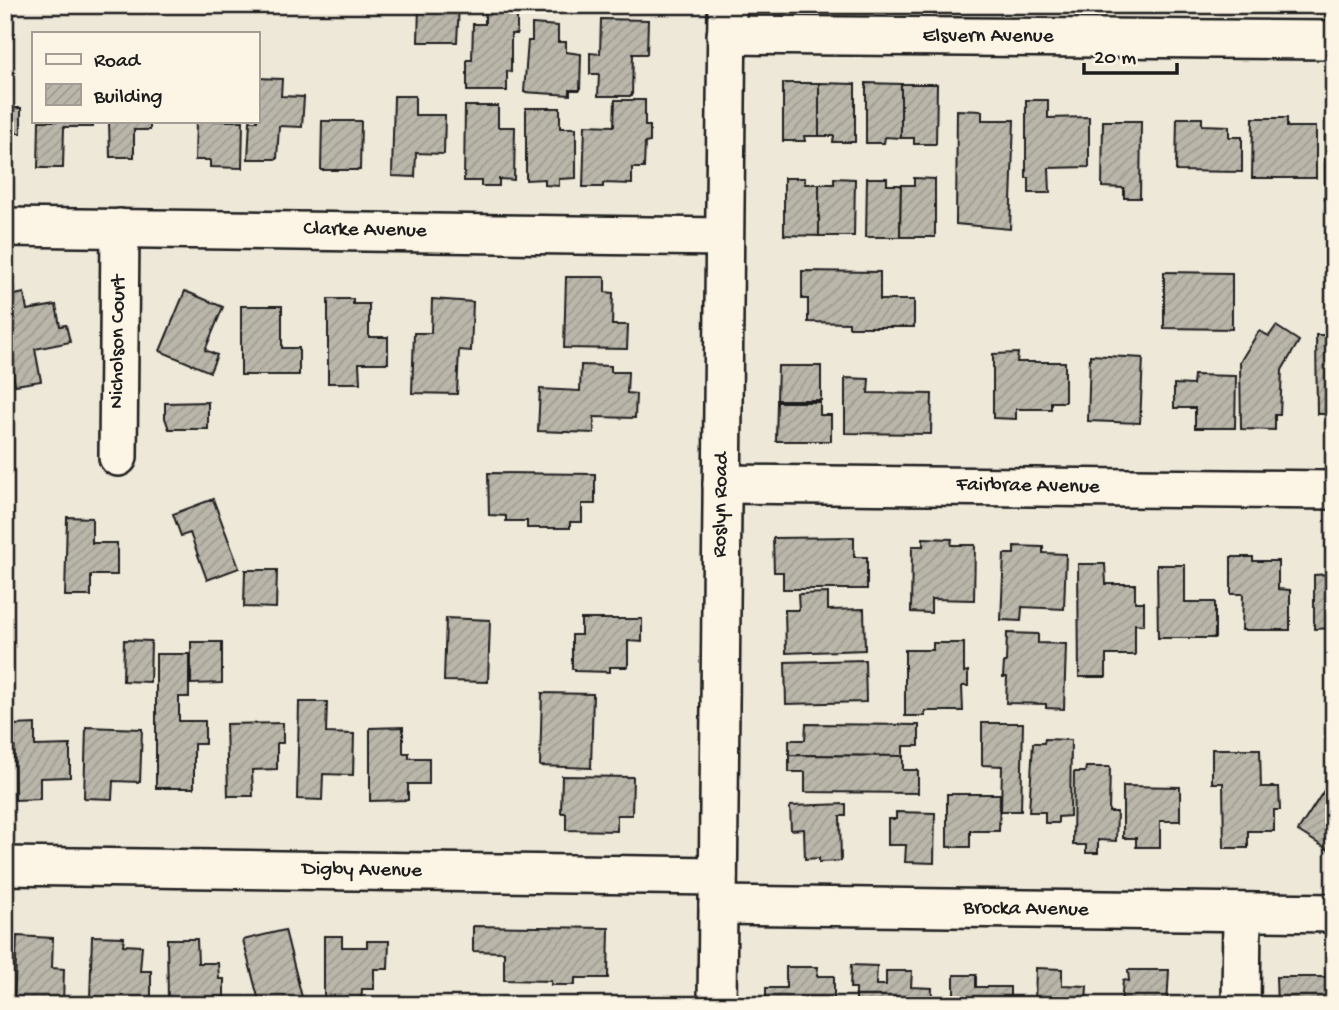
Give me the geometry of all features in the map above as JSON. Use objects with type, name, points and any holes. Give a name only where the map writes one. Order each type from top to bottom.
[{"type":"street","name":"Elsvern Avenue","points":[[726,20],[904,21],[1334,40]]},
{"type":"street","name":"Roslyn Road","points":[[717,1005],[726,20]]},
{"type":"street","name":"Clarke Avenue","points":[[5,227],[724,237]]},
{"type":"street","name":"Nicholson Court","points":[[118,457],[120,228]]},
{"type":"street","name":"Fairbrae Avenue","points":[[722,484],[1334,491]]},
{"type":"street","name":"Digby Avenue","points":[[5,866],[718,890]]},
{"type":"street","name":"Brocka Avenue","points":[[718,890],[1242,913],[1334,914]]},
{"type":"street","points":[[1241,1005],[1242,913]]},
{"type":"building","points":[[419,5],[459,5],[457,42],[418,42]]},
{"type":"building","points":[[485,5],[517,5],[517,34],[511,34],[511,72],[507,71],[507,91],[467,91],[467,60],[472,60],[473,24],[485,24]]},
{"type":"building","points":[[601,19],[648,20],[647,54],[633,54],[632,96],[598,96],[599,74],[590,74],[590,53],[600,54]]},
{"type":"building","points":[[532,24],[558,26],[558,42],[566,42],[566,52],[581,54],[580,90],[570,90],[570,95],[524,92]]},
{"type":"building","points":[[259,78],[282,79],[281,96],[304,97],[302,127],[279,126],[277,159],[248,159],[250,122],[259,122]]},
{"type":"building","points":[[783,83],[819,83],[819,136],[804,136],[805,141],[783,141]]},
{"type":"building","points":[[819,83],[855,84],[855,142],[833,142],[834,136],[819,136]]},
{"type":"building","points":[[866,83],[901,84],[901,138],[885,137],[884,143],[866,143]]},
{"type":"building","points":[[901,84],[937,84],[936,144],[914,144],[914,138],[901,138]]},
{"type":"building","points":[[394,96],[415,96],[415,115],[445,115],[444,154],[416,153],[415,177],[392,176]]},
{"type":"building","points":[[615,100],[645,100],[645,126],[650,126],[650,142],[645,143],[644,168],[632,168],[632,184],[603,183],[603,187],[583,187],[585,125],[614,126]]},
{"type":"building","points":[[1026,100],[1048,100],[1048,118],[1089,117],[1089,167],[1049,168],[1050,193],[1029,193],[1029,178],[1026,178]]},
{"type":"building","points":[[465,106],[498,106],[498,127],[515,127],[514,180],[499,179],[499,186],[481,186],[481,181],[464,181]]},
{"type":"building","points":[[5,108],[21,108],[21,133],[10,133],[10,158],[5,158]]},
{"type":"building","points":[[526,108],[560,108],[560,128],[576,128],[576,178],[559,179],[559,186],[545,185],[545,179],[526,180]]},
{"type":"building","points":[[957,110],[982,111],[982,120],[1014,120],[1010,229],[956,224]]},
{"type":"building","points":[[1177,118],[1202,118],[1202,125],[1229,126],[1229,137],[1242,137],[1242,172],[1176,171]]},
{"type":"building","points":[[1253,118],[1287,118],[1287,127],[1316,127],[1316,178],[1252,178]]},
{"type":"building","points":[[322,121],[361,121],[360,170],[321,170]]},
{"type":"building","points":[[1103,121],[1141,121],[1140,198],[1124,198],[1124,188],[1102,187]]},
{"type":"building","points":[[39,122],[93,122],[93,127],[64,127],[63,168],[38,168]]},
{"type":"building","points":[[109,122],[150,122],[150,130],[134,130],[134,157],[110,157]]},
{"type":"building","points":[[196,122],[243,122],[242,168],[210,167],[210,160],[195,160]]},
{"type":"building","points":[[1325,136],[1334,136],[1334,201],[1325,200]]},
{"type":"building","points":[[784,178],[805,178],[805,184],[819,184],[819,236],[784,235]]},
{"type":"building","points":[[834,178],[855,179],[854,236],[819,236],[819,184],[834,184]]},
{"type":"building","points":[[867,178],[887,178],[887,185],[901,185],[900,237],[866,237]]},
{"type":"building","points":[[914,178],[935,179],[935,237],[900,237],[901,185],[914,185]]},
{"type":"building","points":[[802,271],[880,272],[880,300],[914,300],[914,327],[849,327],[849,323],[808,322],[808,299],[802,299]]},
{"type":"building","points":[[1164,272],[1232,273],[1232,329],[1164,328]]},
{"type":"building","points":[[566,277],[605,277],[605,292],[613,293],[612,325],[628,325],[627,349],[564,348]]},
{"type":"building","points":[[185,291],[223,307],[205,350],[217,355],[210,372],[160,351]]},
{"type":"building","points":[[24,293],[27,310],[56,305],[60,326],[66,325],[70,342],[35,349],[41,381],[15,385],[5,333],[5,297]]},
{"type":"building","points":[[328,299],[353,299],[353,304],[369,304],[369,337],[388,337],[388,363],[359,363],[360,383],[328,383]]},
{"type":"building","points":[[432,299],[473,302],[471,351],[459,350],[457,394],[412,393],[414,333],[431,333]]},
{"type":"building","points":[[241,306],[282,306],[282,348],[299,348],[299,375],[241,375]]},
{"type":"building","points":[[1276,326],[1299,341],[1282,370],[1280,415],[1275,415],[1275,430],[1241,429],[1240,362],[1259,331],[1269,336]]},
{"type":"building","points":[[1316,335],[1334,335],[1334,414],[1317,414]]},
{"type":"building","points":[[1018,353],[1017,362],[1065,362],[1065,402],[1051,402],[1051,409],[1016,409],[1016,419],[993,418],[993,354]]},
{"type":"building","points":[[1090,355],[1143,358],[1140,423],[1088,421]]},
{"type":"building","points":[[581,365],[611,366],[611,372],[628,372],[627,393],[636,394],[635,418],[594,417],[594,433],[538,431],[540,389],[580,391]]},
{"type":"building","points":[[778,366],[821,366],[821,400],[777,400]]},
{"type":"building","points":[[1194,375],[1236,376],[1235,428],[1195,428],[1195,408],[1174,408],[1174,384],[1193,385]]},
{"type":"building","points":[[845,378],[869,379],[868,393],[932,394],[931,434],[845,433]]},
{"type":"building","points":[[208,402],[208,429],[169,429],[165,418],[165,403]]},
{"type":"building","points":[[777,402],[820,402],[820,415],[831,415],[831,441],[776,441]]},
{"type":"building","points":[[488,473],[595,474],[595,504],[582,504],[582,522],[570,522],[570,528],[527,528],[527,521],[506,521],[506,516],[489,515]]},
{"type":"building","points":[[213,499],[239,568],[207,580],[190,533],[181,536],[173,514]]},
{"type":"building","points":[[67,517],[92,518],[92,543],[117,543],[117,575],[91,575],[91,596],[65,596]]},
{"type":"building","points":[[854,537],[854,557],[867,557],[867,589],[783,589],[783,572],[774,572],[773,538]]},
{"type":"building","points":[[923,538],[952,539],[951,545],[975,545],[974,600],[931,599],[931,613],[911,612],[912,546],[923,546]]},
{"type":"building","points":[[1014,546],[1043,547],[1043,553],[1066,554],[1064,609],[1022,607],[1021,621],[1001,620],[1004,554],[1014,554]]},
{"type":"building","points":[[1231,557],[1253,557],[1253,561],[1278,561],[1278,589],[1290,590],[1290,630],[1242,630],[1243,594],[1231,594]]},
{"type":"building","points":[[1078,564],[1105,564],[1106,584],[1135,584],[1135,602],[1144,602],[1144,625],[1135,624],[1135,655],[1106,655],[1106,677],[1079,677]]},
{"type":"building","points":[[1157,565],[1185,565],[1185,602],[1215,602],[1215,638],[1158,638]]},
{"type":"building","points":[[1330,567],[1334,567],[1334,628],[1314,629],[1314,575],[1330,574]]},
{"type":"building","points":[[245,570],[277,570],[276,608],[244,607]]},
{"type":"building","points":[[828,593],[828,610],[864,609],[865,650],[786,653],[785,610],[799,610],[798,594]]},
{"type":"building","points":[[5,615],[11,616],[9,685],[5,684]]},
{"type":"building","points":[[446,618],[490,620],[488,682],[444,681]]},
{"type":"building","points":[[581,619],[642,619],[642,642],[628,641],[628,667],[610,667],[610,672],[572,669],[572,635],[581,635]]},
{"type":"building","points":[[1007,633],[1038,634],[1038,643],[1066,644],[1064,709],[1046,708],[1046,704],[1006,703],[1007,677],[1003,677]]},
{"type":"building","points":[[124,640],[151,641],[150,682],[123,681]]},
{"type":"building","points":[[191,642],[222,642],[222,683],[191,684]]},
{"type":"building","points":[[933,643],[964,643],[964,672],[968,671],[968,686],[962,686],[963,711],[925,711],[925,716],[905,716],[905,650],[933,650]]},
{"type":"building","points":[[156,654],[189,654],[189,697],[179,697],[179,721],[205,721],[205,744],[194,744],[194,788],[156,788]]},
{"type":"building","points":[[865,660],[866,702],[786,704],[785,662]]},
{"type":"building","points":[[542,693],[593,694],[591,768],[540,766]]},
{"type":"building","points":[[299,702],[327,702],[326,733],[354,734],[353,775],[323,774],[322,800],[297,799]]},
{"type":"building","points":[[283,723],[283,743],[277,743],[277,769],[252,770],[253,796],[228,796],[226,724]]},
{"type":"building","points":[[982,723],[1023,723],[1021,811],[1001,811],[1002,766],[982,765]]},
{"type":"building","points":[[35,724],[35,746],[70,745],[70,777],[40,778],[40,799],[15,800],[14,725]]},
{"type":"building","points":[[806,724],[919,725],[919,746],[903,746],[903,756],[789,755],[789,740],[805,740]]},
{"type":"building","points":[[86,727],[142,729],[140,782],[113,781],[112,799],[84,798]]},
{"type":"building","points":[[403,727],[403,753],[409,753],[409,758],[429,758],[429,784],[408,784],[408,800],[370,801],[370,728]]},
{"type":"building","points":[[1045,739],[1071,740],[1070,816],[1058,817],[1058,823],[1045,823],[1045,812],[1029,812],[1033,743],[1044,743]]},
{"type":"building","points":[[1212,749],[1260,749],[1261,787],[1279,787],[1280,810],[1274,810],[1274,831],[1248,831],[1248,848],[1224,848],[1223,783],[1212,783]]},
{"type":"building","points":[[789,755],[903,756],[903,770],[918,770],[918,793],[805,792],[805,772],[789,772]]},
{"type":"building","points":[[1086,767],[1110,767],[1109,812],[1117,812],[1116,841],[1098,840],[1098,853],[1086,853],[1086,845],[1073,845],[1074,772],[1085,772]]},
{"type":"building","points":[[1334,775],[1334,850],[1332,852],[1298,831]]},
{"type":"building","points":[[562,776],[633,777],[632,815],[617,815],[617,831],[566,830],[566,813],[561,813]]},
{"type":"building","points":[[1123,786],[1180,787],[1180,821],[1160,821],[1160,847],[1136,847],[1136,838],[1123,838]]},
{"type":"building","points":[[947,794],[1000,794],[999,831],[970,831],[970,847],[947,847]]},
{"type":"building","points":[[846,804],[846,816],[840,816],[841,861],[819,862],[819,858],[805,859],[804,829],[791,830],[790,806]]},
{"type":"building","points":[[896,812],[935,813],[934,863],[905,862],[906,845],[888,845],[888,819],[896,819]]},
{"type":"building","points":[[473,926],[609,928],[608,978],[575,978],[575,985],[551,985],[551,981],[504,980],[504,952],[473,951]]},
{"type":"building","points":[[285,930],[304,1005],[260,1005],[243,940]]},
{"type":"building","points":[[17,936],[53,938],[52,968],[64,969],[63,1005],[14,1005]]},
{"type":"building","points":[[92,936],[124,937],[123,945],[142,946],[140,971],[151,971],[151,1005],[118,1004],[118,1000],[90,999]]},
{"type":"building","points":[[324,936],[342,936],[342,947],[367,947],[367,941],[389,941],[388,969],[374,969],[374,989],[362,989],[361,1005],[324,1005]]},
{"type":"building","points":[[167,939],[197,939],[198,963],[218,963],[219,979],[224,979],[224,1005],[196,1005],[195,1000],[168,1001]]},
{"type":"building","points":[[851,965],[877,966],[876,985],[886,985],[886,971],[912,971],[911,987],[932,988],[931,1005],[856,1005],[856,988],[850,988]]},
{"type":"building","points":[[786,967],[818,967],[817,976],[834,976],[834,1001],[817,1001],[817,1005],[766,1005],[766,988],[786,988]]},
{"type":"building","points":[[1036,968],[1062,969],[1062,985],[1087,986],[1086,1005],[1035,1005]]},
{"type":"building","points":[[1128,970],[1169,970],[1167,1005],[1121,1005],[1123,980],[1129,981]]},
{"type":"building","points":[[1326,971],[1334,971],[1334,1005],[1277,1005],[1276,977],[1326,977]]},
{"type":"building","points":[[954,975],[976,975],[976,987],[1010,987],[1010,1005],[954,1005]]}]
